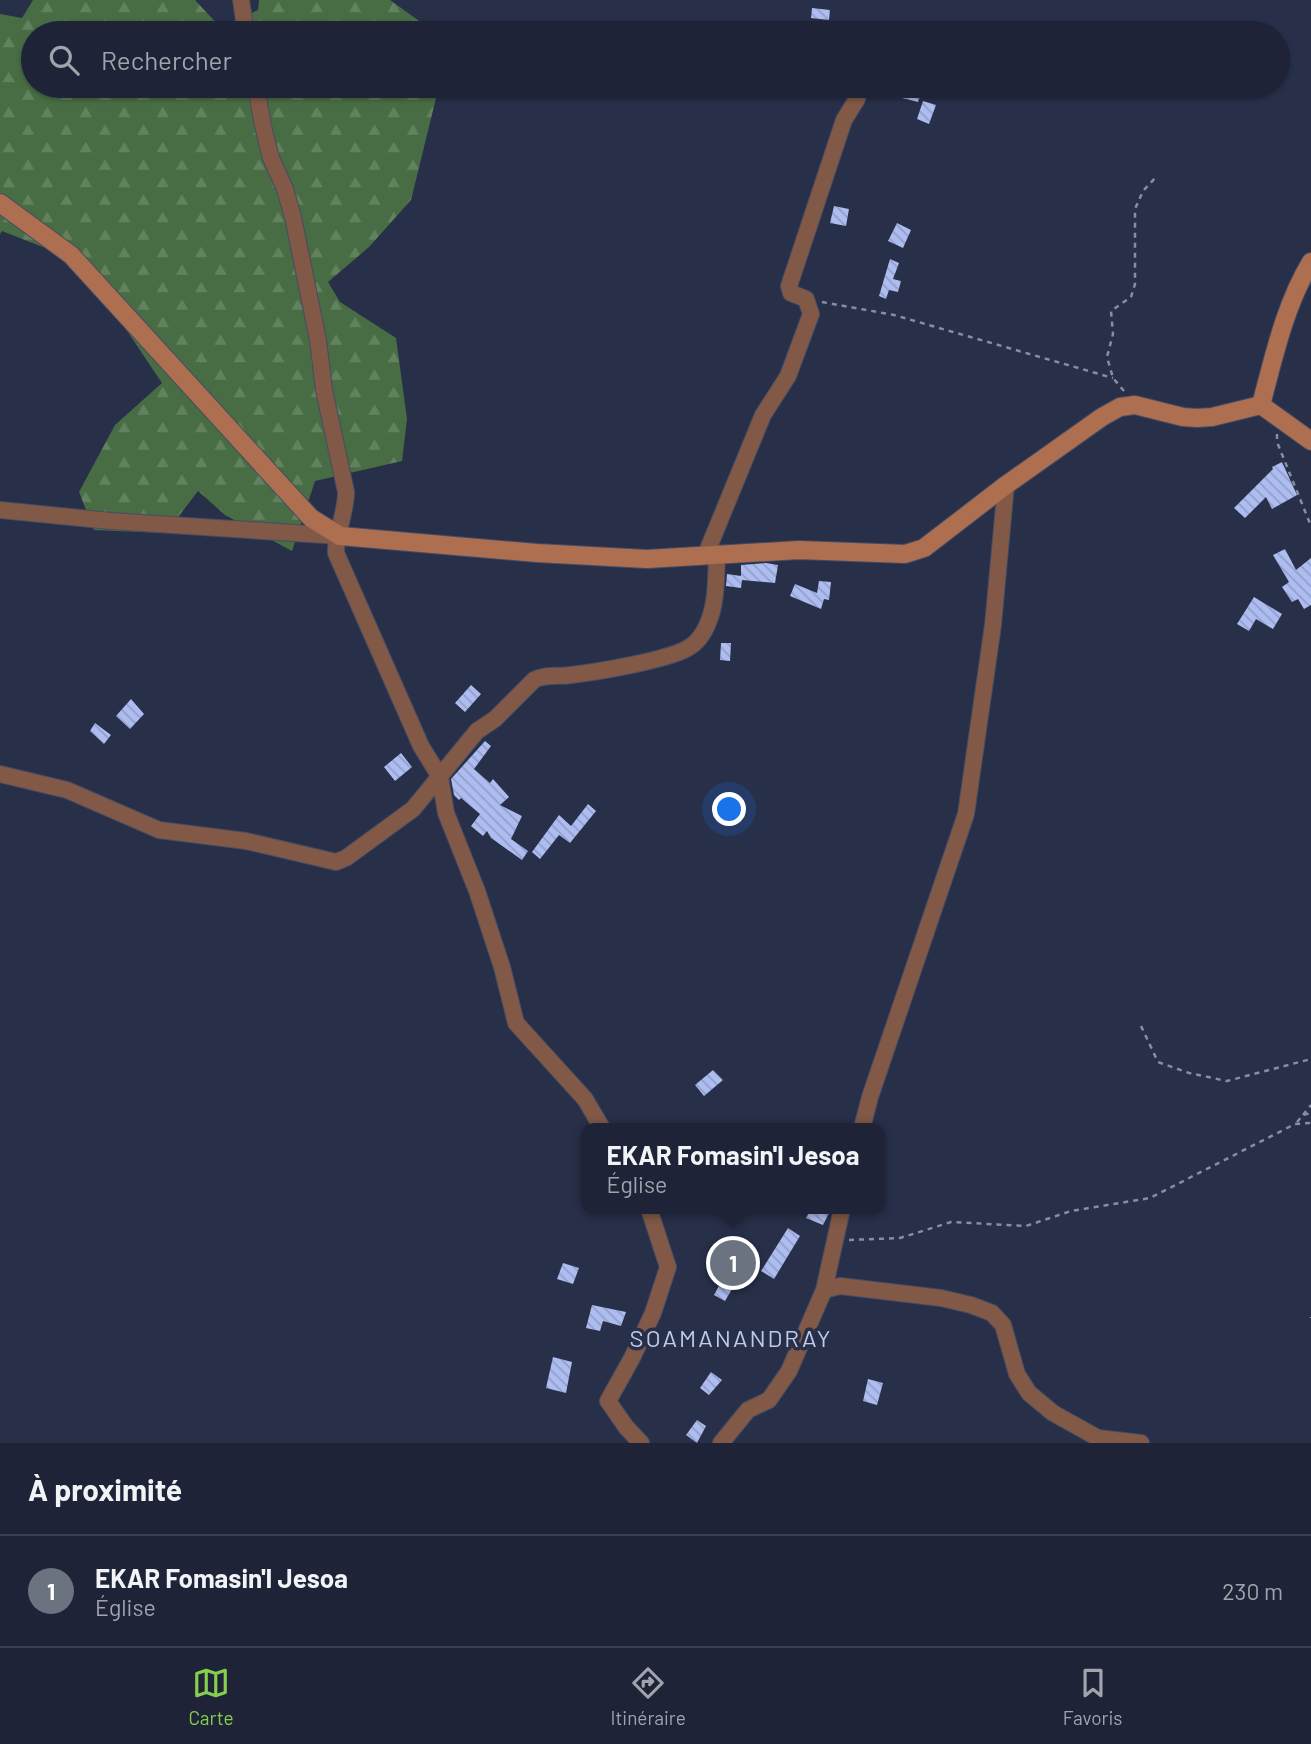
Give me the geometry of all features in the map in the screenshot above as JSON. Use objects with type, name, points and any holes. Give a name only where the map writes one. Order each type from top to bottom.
[{"type":"street","points":[[241,0],[244,21]]},
{"type":"street","points":[[258,98],[271,158],[293,217],[318,340],[324,390],[346,492],[346,506],[336,554],[421,746],[440,777],[446,813],[477,891],[502,967],[516,1023],[585,1099],[600,1123]]},
{"type":"street","points":[[0,774],[67,790],[159,830],[246,841],[336,862],[346,858],[413,809],[477,731],[495,719],[539,677],[571,675],[650,660],[685,650],[697,642],[708,625],[713,608],[712,554],[764,415],[788,376],[811,314],[806,299],[791,293],[789,286],[844,120],[857,98]]},
{"type":"street","points":[[0,203],[71,255],[311,518],[340,536]]},
{"type":"street","points":[[1261,405],[1289,309],[1311,262]]},
{"type":"street","points":[[0,510],[111,521],[647,559],[799,550],[913,553],[924,548],[1006,485],[1120,407],[1135,405],[1197,418],[1261,405]]},
{"type":"street","points":[[1261,405],[1311,441]]},
{"type":"street","points":[[863,1123],[966,814],[993,625],[1006,485]]},
{"type":"street","points":[[641,1443],[608,1401],[653,1313],[668,1266],[651,1214]]},
{"type":"street","points":[[721,1443],[748,1410],[769,1400],[789,1371],[824,1290],[841,1214]]},
{"type":"street","points":[[824,1290],[840,1286],[941,1298],[992,1313],[1003,1325],[1017,1374],[1029,1393],[1053,1413],[1098,1438],[1141,1443]]},
{"type":"path","points":[[806,299],[894,315],[1113,377],[1107,357],[1113,334],[1111,312],[1131,297],[1135,284],[1135,209],[1143,191],[1156,177]]},
{"type":"path","points":[[1276,417],[1277,443],[1311,526]]},
{"type":"path","points":[[1141,1027],[1158,1062],[1189,1073],[1227,1081],[1311,1059]]},
{"type":"path","points":[[835,1239],[861,1241],[900,1238],[951,1222],[1026,1226],[1071,1211],[1150,1198],[1295,1124],[1311,1105]]},
{"type":"path","points":[[1303,1115],[1311,1113]]},
{"type":"path","points":[[1295,1124],[1311,1123]]},
{"type":"green space","points":[[33,0],[195,0],[214,21],[21,21],[21,98],[436,98],[411,200],[369,247],[328,282],[340,302],[396,338],[407,419],[402,461],[315,481],[292,551],[225,515],[198,491],[166,533],[94,530],[79,492],[115,425],[162,383],[81,262],[2,231],[0,234],[0,14],[22,18]]},
{"type":"green space","points":[[259,0],[390,0],[419,21],[233,21],[258,10]]},
{"type":"building","points":[[812,8],[830,10],[829,20],[811,18]]},
{"type":"building","points":[[902,98],[919,98],[918,102]]},
{"type":"building","points":[[923,101],[936,105],[929,124],[917,119]]},
{"type":"building","points":[[834,206],[849,209],[846,226],[830,223]]},
{"type":"building","points":[[897,223],[911,230],[903,248],[888,241]]},
{"type":"building","points":[[890,259],[899,263],[893,279],[901,281],[898,292],[889,290],[886,299],[879,296]]},
{"type":"building","points":[[1282,462],[1297,495],[1272,509],[1266,497],[1245,518],[1234,508],[1272,467]]},
{"type":"building","points":[[1285,549],[1296,570],[1311,558],[1311,605],[1304,609],[1298,599],[1292,602],[1282,587],[1289,582],[1273,555]]},
{"type":"building","points":[[741,565],[778,565],[775,583],[742,580],[741,588],[726,586],[727,574],[741,576]]},
{"type":"building","points":[[819,581],[831,582],[829,600],[824,599],[821,609],[790,596],[795,584],[817,593]]},
{"type":"building","points":[[1254,597],[1282,614],[1273,629],[1256,619],[1249,631],[1237,624]]},
{"type":"building","points":[[721,643],[731,643],[730,661],[720,660]]},
{"type":"building","points":[[471,685],[481,694],[465,712],[455,703]]},
{"type":"building","points":[[131,699],[144,714],[130,729],[116,716]]},
{"type":"building","points":[[95,723],[111,735],[104,744],[90,731]]},
{"type":"building","points":[[485,741],[491,746],[474,769],[490,783],[493,779],[509,797],[500,805],[522,816],[511,839],[528,851],[522,860],[491,838],[487,831],[483,836],[471,826],[480,814],[454,795],[451,779]]},
{"type":"building","points":[[401,753],[412,767],[395,781],[384,767]]},
{"type":"building","points":[[588,804],[596,811],[570,843],[559,835],[540,859],[532,852],[559,815],[571,826]]},
{"type":"building","points":[[713,1070],[723,1080],[704,1096],[695,1085]]},
{"type":"building","points":[[808,1214],[828,1214],[823,1225],[806,1218]]},
{"type":"building","points":[[788,1228],[800,1236],[774,1279],[761,1271]]},
{"type":"building","points":[[724,1249],[755,1269],[747,1283],[739,1277],[725,1301],[714,1295],[728,1269],[717,1261]]},
{"type":"building","points":[[563,1263],[579,1268],[573,1284],[557,1279]]},
{"type":"building","points":[[592,1305],[626,1312],[621,1326],[603,1321],[600,1331],[586,1328]]},
{"type":"building","points":[[553,1357],[572,1362],[566,1393],[546,1388]]},
{"type":"building","points":[[711,1372],[722,1380],[709,1395],[700,1388]]},
{"type":"building","points":[[868,1379],[883,1383],[877,1405],[863,1401]]},
{"type":"building","points":[[697,1420],[706,1426],[697,1443],[686,1435]]},
{"type":"place","name":"EKAR Fomasin'I Jesoa","points":[[733,1263]]},
{"type":"district","name":"SOAMANANDRAY","points":[[731,1337]]}]
